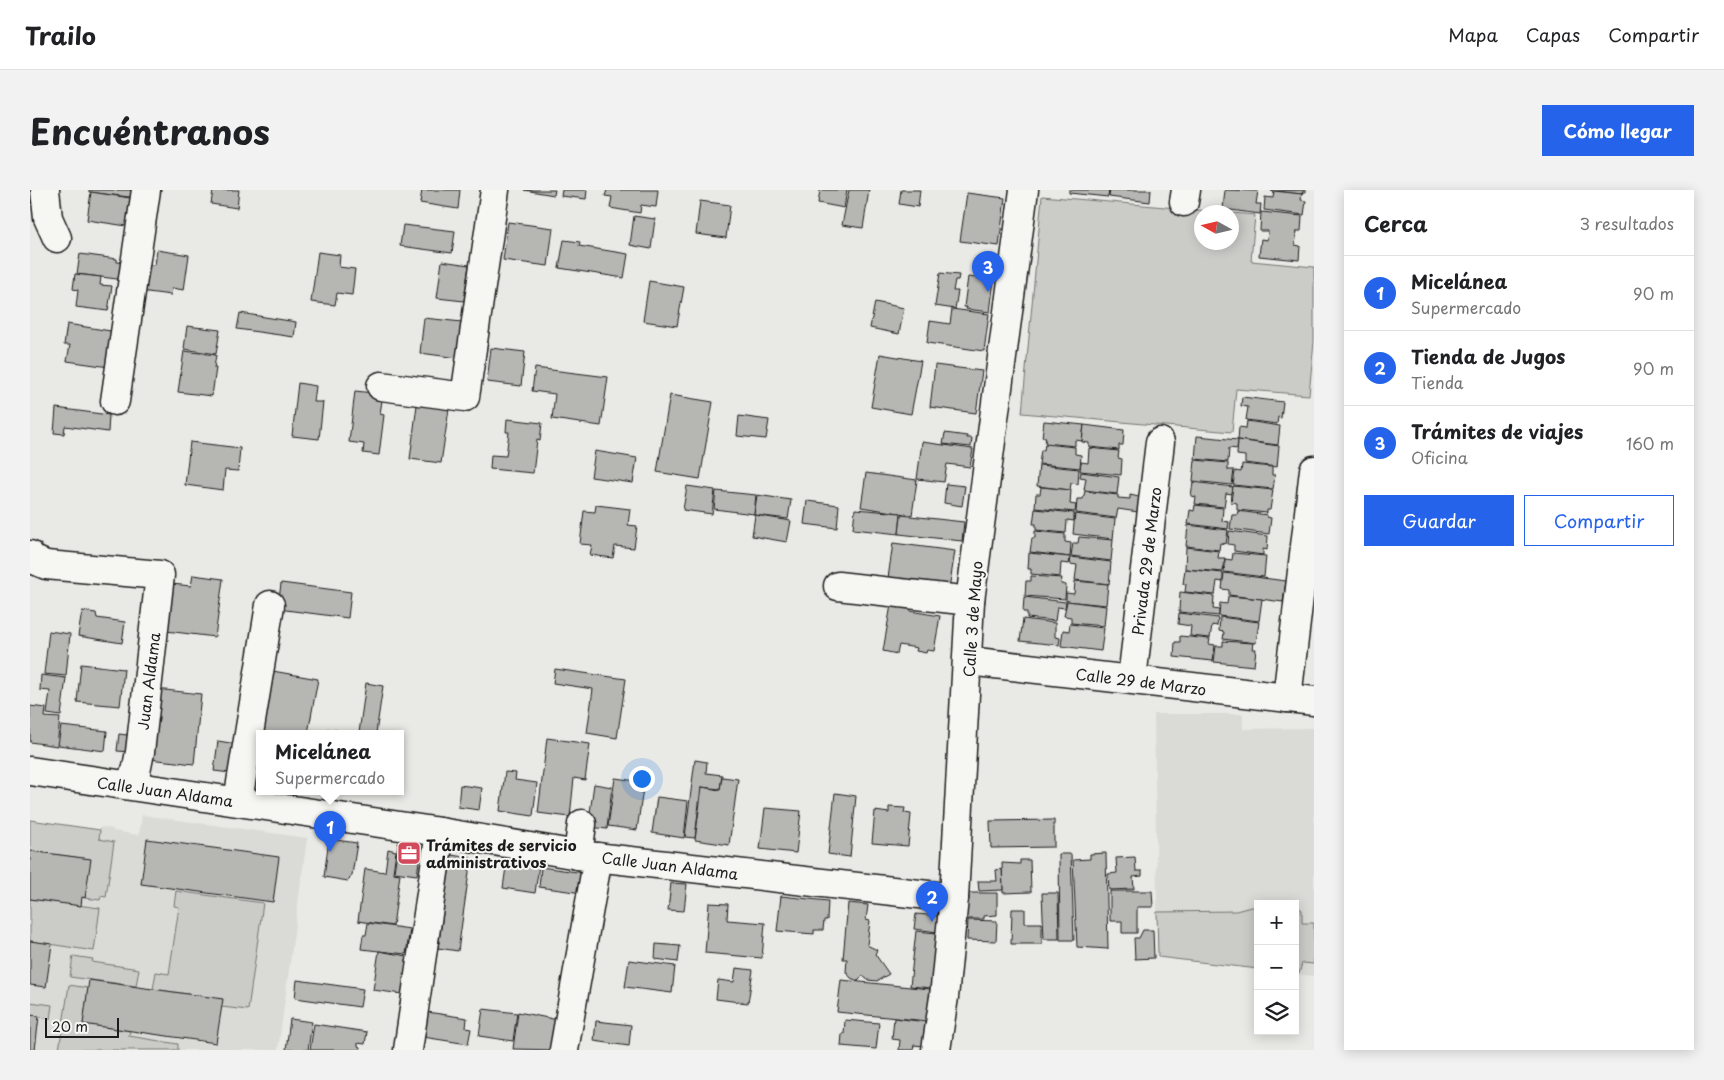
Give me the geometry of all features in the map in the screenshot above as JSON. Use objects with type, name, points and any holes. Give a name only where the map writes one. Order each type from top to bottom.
[{"type":"street","points":[[45,190],[48,218],[57,238]]},
{"type":"street","points":[[115,401],[146,190]]},
{"type":"street","points":[[381,386],[465,397],[495,190]]},
{"type":"street","name":"Calle 3 de Mayo","points":[[936,1050],[954,898],[970,601],[1024,190]]},
{"type":"street","name":"Privada 29 de Marzo","points":[[1132,679],[1160,442]]},
{"type":"street","points":[[1287,698],[1314,470]]},
{"type":"street","name":"Juan Aldama","points":[[30,555],[32,559],[46,565],[160,575],[140,752],[136,772],[127,786]]},
{"type":"street","points":[[838,586],[970,601]]},
{"type":"street","points":[[238,801],[270,605]]},
{"type":"street","name":"Calle 29 de Marzo","points":[[968,661],[1314,702]]},
{"type":"street","name":"Calle Juan Aldama","points":[[30,771],[238,801],[588,856],[954,898]]},
{"type":"street","points":[[564,1050],[588,856],[582,824]]},
{"type":"street","points":[[408,1050],[440,832]]},
{"type":"shaded area","points":[[1042,196],[1194,210],[1194,250],[1239,250],[1239,214],[1255,215],[1251,261],[1314,267],[1314,341],[1309,395],[1236,389],[1232,432],[1022,413]]},
{"type":"shaded area","points":[[1154,714],[1243,714],[1243,729],[1314,728],[1314,976],[1299,974],[1299,900],[1254,900],[1254,969],[1158,957]]},
{"type":"shaded area","points":[[142,815],[307,838],[278,1050],[30,1050],[30,820],[99,830],[101,827],[139,835]]},
{"type":"shaded area","points":[[30,820],[100,830],[99,839],[114,842],[106,897],[101,896],[100,900],[85,898],[90,859],[30,851]]},
{"type":"shaded area","points":[[176,891],[263,903],[248,1010],[221,1007],[222,999],[153,989],[156,972],[169,974],[179,907],[174,906]]},
{"type":"shaded area","points":[[30,899],[100,908],[94,951],[30,941]]},
{"type":"shaded area","points":[[1254,907],[1254,969],[1158,957],[1157,912],[1236,911]]},
{"type":"shaded area","points":[[1299,908],[1302,910],[1302,923],[1314,923],[1314,964],[1302,963],[1299,974]]},
{"type":"shaded area","points":[[73,956],[93,959],[92,962],[139,969],[136,986],[70,977]]},
{"type":"shaded area","points":[[69,985],[88,988],[83,1024],[130,1031],[129,1036],[178,1044],[178,1050],[59,1050]]},
{"type":"shaded area","points":[[30,1002],[52,1005],[50,1019],[30,1015]]},
{"type":"building","points":[[89,190],[138,190],[137,198],[89,192]]},
{"type":"building","points":[[213,190],[239,190],[237,208],[211,204]]},
{"type":"building","points":[[422,190],[460,190],[458,209],[420,203]]},
{"type":"building","points":[[524,190],[555,190],[554,195]]},
{"type":"building","points":[[562,190],[587,190],[586,199],[561,196]]},
{"type":"building","points":[[607,190],[658,190],[656,207],[641,205],[640,213],[610,208],[612,197],[605,196]]},
{"type":"building","points":[[820,190],[847,190],[844,208],[818,203]]},
{"type":"building","points":[[849,190],[869,190],[863,228],[842,225]]},
{"type":"building","points":[[901,190],[920,190],[918,207],[899,204]]},
{"type":"building","points":[[1069,190],[1109,190],[1108,197],[1069,193]]},
{"type":"building","points":[[1110,190],[1151,190],[1150,202],[1109,197]]},
{"type":"building","points":[[1225,190],[1258,191],[1256,204],[1261,204],[1260,214],[1239,211],[1239,205],[1223,205]]},
{"type":"building","points":[[1306,190],[1306,192],[1302,192],[1303,194],[1271,191]]},
{"type":"building","points":[[1274,191],[1302,194],[1301,200],[1306,201],[1304,215],[1264,210],[1265,197],[1273,198]]},
{"type":"building","points":[[91,192],[137,199],[133,227],[87,220]]},
{"type":"building","points":[[967,193],[1005,198],[999,246],[960,241]]},
{"type":"building","points":[[700,201],[730,205],[726,238],[696,234]]},
{"type":"building","points":[[1261,212],[1302,216],[1301,231],[1297,231],[1295,245],[1300,246],[1299,260],[1259,256],[1261,239],[1267,240],[1268,231],[1260,231]]},
{"type":"building","points":[[634,216],[655,219],[651,249],[630,245]]},
{"type":"building","points":[[508,222],[553,228],[548,266],[503,260]]},
{"type":"building","points":[[403,225],[455,231],[452,253],[400,246]]},
{"type":"building","points":[[564,240],[580,242],[579,246],[628,254],[624,278],[559,268]]},
{"type":"building","points":[[157,250],[189,255],[184,290],[172,288],[171,295],[140,291],[145,264],[155,265]]},
{"type":"building","points":[[318,252],[340,255],[339,267],[355,269],[352,295],[337,293],[335,305],[311,302]]},
{"type":"building","points":[[80,254],[117,259],[117,262],[128,263],[125,280],[77,274]]},
{"type":"building","points":[[442,261],[469,265],[464,301],[437,298]]},
{"type":"building","points":[[940,273],[959,275],[958,280],[955,280],[953,291],[958,291],[955,309],[935,306]]},
{"type":"building","points":[[75,274],[101,277],[100,285],[112,286],[108,311],[76,307],[78,290],[73,289]]},
{"type":"building","points":[[968,277],[994,280],[990,312],[966,309],[967,307],[964,307]]},
{"type":"building","points":[[649,281],[684,287],[677,326],[643,321]]},
{"type":"building","points":[[875,302],[904,308],[899,334],[870,328]]},
{"type":"building","points":[[952,309],[989,314],[984,351],[927,343],[930,321],[950,324]]},
{"type":"building","points":[[240,313],[296,322],[294,337],[237,329]]},
{"type":"building","points":[[424,318],[462,322],[458,358],[420,353]]},
{"type":"building","points":[[67,324],[117,332],[109,367],[67,361],[70,345],[64,345]]},
{"type":"building","points":[[187,326],[220,330],[216,354],[184,349]]},
{"type":"building","points":[[491,348],[525,352],[521,386],[487,382]]},
{"type":"building","points":[[184,351],[216,355],[212,396],[178,392]]},
{"type":"building","points":[[880,354],[921,361],[911,414],[871,407]]},
{"type":"building","points":[[935,365],[982,371],[976,413],[930,407]]},
{"type":"building","points":[[535,368],[608,377],[601,426],[552,419],[555,394],[532,391]]},
{"type":"building","points":[[298,383],[316,386],[314,402],[323,402],[319,439],[292,436]]},
{"type":"building","points":[[355,391],[383,394],[380,414],[384,415],[379,455],[363,453],[364,444],[349,442]]},
{"type":"building","points":[[670,395],[713,402],[700,479],[657,472]]},
{"type":"building","points":[[1242,397],[1283,402],[1281,418],[1278,417],[1277,424],[1246,420],[1248,407],[1241,406]]},
{"type":"building","points":[[417,405],[449,409],[441,463],[410,459]]},
{"type":"building","points":[[56,408],[109,415],[108,432],[65,426],[64,434],[54,433]]},
{"type":"building","points":[[739,416],[769,420],[766,439],[737,436]]},
{"type":"building","points":[[507,419],[542,423],[540,441],[537,440],[533,473],[490,469],[491,455],[506,456],[509,432],[506,432]]},
{"type":"building","points":[[1044,421],[1084,425],[1082,441],[1075,440],[1075,446],[1045,443],[1046,437],[1042,437]]},
{"type":"building","points":[[1247,421],[1280,426],[1278,445],[1238,440],[1239,427],[1246,428]]},
{"type":"building","points":[[1084,425],[1124,430],[1123,445],[1119,445],[1119,450],[1089,447],[1089,443],[1082,442]]},
{"type":"building","points":[[945,433],[972,438],[971,447],[943,444]]},
{"type":"building","points":[[1197,436],[1238,440],[1237,449],[1229,448],[1228,462],[1195,459]]},
{"type":"building","points":[[1238,440],[1279,446],[1277,467],[1245,463],[1245,456],[1237,455]]},
{"type":"building","points":[[190,442],[240,448],[238,471],[225,470],[223,490],[185,485]]},
{"type":"building","points":[[922,442],[973,449],[970,467],[947,464],[944,482],[917,479]]},
{"type":"building","points":[[1045,444],[1075,447],[1075,454],[1081,455],[1080,468],[1039,464],[1041,450],[1044,450]]},
{"type":"building","points":[[1089,448],[1119,451],[1118,458],[1122,459],[1121,475],[1080,471],[1081,462],[1088,463]]},
{"type":"building","points":[[595,451],[637,458],[633,483],[591,477]]},
{"type":"building","points":[[1195,460],[1228,463],[1228,470],[1234,470],[1232,485],[1193,481]]},
{"type":"building","points":[[1242,464],[1272,467],[1272,475],[1275,475],[1273,489],[1233,485],[1235,471],[1241,472]]},
{"type":"building","points":[[1039,465],[1079,469],[1078,484],[1071,483],[1070,490],[1037,486]]},
{"type":"building","points":[[1081,472],[1119,477],[1117,494],[1084,490],[1086,478],[1080,477]]},
{"type":"building","points":[[866,473],[917,480],[912,515],[861,507]]},
{"type":"building","points":[[1193,482],[1233,487],[1232,494],[1226,493],[1224,507],[1195,504],[1196,497],[1191,496]]},
{"type":"building","points":[[946,484],[965,486],[962,506],[944,503]]},
{"type":"building","points":[[687,486],[715,490],[712,514],[683,510]]},
{"type":"building","points":[[1233,486],[1273,490],[1270,510],[1267,510],[1267,513],[1237,510],[1237,503],[1231,502]]},
{"type":"building","points":[[1041,487],[1071,490],[1070,504],[1076,505],[1075,512],[1035,508],[1036,494],[1040,494]]},
{"type":"building","points":[[716,491],[756,495],[754,514],[714,509]]},
{"type":"building","points":[[1085,491],[1118,495],[1118,498],[1130,499],[1130,495],[1139,497],[1138,512],[1118,509],[1116,518],[1076,513],[1077,499],[1083,499]]},
{"type":"building","points":[[757,495],[791,500],[788,519],[754,515]]},
{"type":"building","points":[[807,501],[839,505],[837,528],[804,524]]},
{"type":"building","points":[[596,505],[630,509],[628,525],[637,526],[634,548],[615,546],[613,558],[590,555],[592,545],[580,544],[584,511],[595,512]]},
{"type":"building","points":[[1195,505],[1223,508],[1222,521],[1229,522],[1228,529],[1188,524],[1190,510],[1194,511]]},
{"type":"building","points":[[855,509],[901,513],[899,534],[853,529]]},
{"type":"building","points":[[1035,509],[1074,513],[1074,521],[1067,520],[1066,533],[1036,530],[1036,524],[1033,524]]},
{"type":"building","points":[[1238,511],[1267,515],[1267,517],[1271,518],[1269,534],[1230,529],[1232,515],[1237,515]]},
{"type":"building","points":[[1075,514],[1115,519],[1113,539],[1073,534]]},
{"type":"building","points":[[755,515],[791,521],[787,542],[752,536]]},
{"type":"building","points":[[901,515],[964,522],[962,541],[899,534]]},
{"type":"building","points":[[1188,525],[1228,530],[1226,544],[1220,543],[1219,550],[1186,546]]},
{"type":"building","points":[[1035,531],[1065,534],[1065,542],[1071,543],[1070,557],[1030,552],[1032,538],[1035,538]]},
{"type":"building","points":[[1229,531],[1268,536],[1267,550],[1263,549],[1263,555],[1234,551],[1234,545],[1228,544]]},
{"type":"building","points":[[1079,537],[1113,540],[1111,561],[1071,556],[1073,543],[1078,543]]},
{"type":"building","points":[[893,543],[955,551],[949,589],[888,578]]},
{"type":"building","points":[[1186,547],[1219,551],[1218,558],[1225,558],[1223,572],[1185,569]]},
{"type":"building","points":[[1029,553],[1070,557],[1069,564],[1061,563],[1060,577],[1031,574],[1031,569],[1028,569]]},
{"type":"building","points":[[1233,553],[1266,556],[1264,577],[1224,572],[1225,559],[1232,560]]},
{"type":"building","points":[[1071,557],[1111,562],[1109,584],[1075,580],[1077,565],[1070,564]]},
{"type":"building","points":[[1185,569],[1223,573],[1223,582],[1217,581],[1215,595],[1185,592],[1186,584],[1183,584]]},
{"type":"building","points":[[1224,573],[1286,581],[1283,602],[1229,595],[1229,590],[1222,589]]},
{"type":"building","points":[[193,575],[223,579],[215,637],[166,631],[172,584],[191,586]]},
{"type":"building","points":[[1031,576],[1062,578],[1061,584],[1066,585],[1065,599],[1025,596],[1026,581],[1031,581]]},
{"type":"building","points":[[1075,581],[1108,584],[1106,605],[1066,601],[1066,593],[1074,594]]},
{"type":"building","points":[[281,583],[351,592],[348,618],[278,609]]},
{"type":"building","points":[[1180,592],[1214,596],[1213,609],[1219,610],[1219,616],[1179,612]]},
{"type":"building","points":[[1228,596],[1262,599],[1259,621],[1219,616],[1220,603],[1227,604]]},
{"type":"building","points":[[1024,597],[1066,602],[1065,608],[1057,607],[1055,621],[1027,618],[1027,612],[1023,612]]},
{"type":"building","points":[[892,599],[912,603],[910,611],[940,616],[934,651],[927,650],[926,653],[916,651],[917,648],[899,645],[897,654],[883,651]]},
{"type":"building","points":[[1067,601],[1106,606],[1104,626],[1071,623],[1071,617],[1064,616]]},
{"type":"building","points":[[82,611],[96,613],[97,618],[125,622],[122,643],[78,636]]},
{"type":"building","points":[[1179,613],[1218,618],[1217,626],[1212,625],[1210,638],[1190,636],[1191,626],[1178,624]]},
{"type":"building","points":[[1220,617],[1259,622],[1256,643],[1223,639],[1224,632],[1219,631]]},
{"type":"building","points":[[1023,619],[1055,623],[1055,637],[1060,638],[1059,645],[1020,641]]},
{"type":"building","points":[[1070,624],[1104,628],[1101,651],[1061,646],[1063,630],[1069,631]]},
{"type":"building","points":[[49,631],[70,634],[66,676],[44,674]]},
{"type":"building","points":[[1180,636],[1210,639],[1209,644],[1215,645],[1213,661],[1174,657],[1175,642],[1180,642]]},
{"type":"building","points":[[1223,641],[1253,643],[1252,649],[1256,649],[1254,666],[1214,662],[1216,646],[1223,646]]},
{"type":"building","points":[[81,664],[124,669],[120,706],[77,702]]},
{"type":"building","points":[[555,669],[626,679],[617,738],[587,733],[593,689],[553,683]]},
{"type":"building","points":[[267,670],[318,679],[309,730],[260,730]]},
{"type":"building","points":[[41,675],[66,678],[61,716],[47,714],[50,691],[40,690]]},
{"type":"building","points":[[366,683],[383,686],[376,730],[359,730]]},
{"type":"building","points":[[156,689],[201,694],[194,764],[149,759]]},
{"type":"building","points":[[30,706],[46,708],[45,717],[60,718],[57,746],[30,742]]},
{"type":"building","points":[[61,726],[107,731],[105,751],[58,745]]},
{"type":"building","points":[[128,730],[134,731],[131,752],[117,751],[119,734],[127,735]]},
{"type":"building","points":[[547,738],[590,744],[585,780],[574,778],[570,817],[538,813]]},
{"type":"building","points":[[218,741],[243,745],[239,774],[214,771]]},
{"type":"building","points":[[695,760],[707,762],[706,773],[722,775],[720,789],[701,787],[695,838],[685,837]]},
{"type":"building","points":[[505,772],[516,773],[515,780],[537,783],[533,816],[500,811]]},
{"type":"building","points":[[722,777],[738,779],[729,845],[695,840],[702,787],[720,790]]},
{"type":"building","points":[[615,778],[644,782],[637,830],[608,826]]},
{"type":"building","points":[[594,784],[612,787],[607,829],[588,827]]},
{"type":"building","points":[[460,785],[482,788],[479,810],[458,807]]},
{"type":"building","points":[[835,793],[856,796],[850,857],[828,854]]},
{"type":"building","points":[[657,797],[688,801],[684,838],[652,833]]},
{"type":"building","points":[[889,807],[905,808],[904,813],[911,814],[908,846],[872,843],[875,811],[889,813]]},
{"type":"building","points":[[765,808],[801,811],[796,853],[760,849]]},
{"type":"building","points":[[1054,820],[1054,847],[991,848],[990,821]]},
{"type":"building","points":[[147,839],[279,857],[273,902],[141,884]]},
{"type":"building","points":[[329,839],[357,843],[352,875],[348,881],[324,877]]},
{"type":"building","points":[[398,843],[421,847],[417,875],[394,872]]},
{"type":"building","points":[[388,849],[396,851],[393,873],[400,874],[393,926],[358,921],[365,869],[385,872]]},
{"type":"building","points":[[30,851],[91,859],[85,898],[82,897],[81,906],[30,899]]},
{"type":"building","points":[[1106,853],[1108,949],[1077,947],[1073,860],[1090,859],[1090,854]]},
{"type":"building","points":[[1059,854],[1071,854],[1074,940],[1060,940]]},
{"type":"building","points":[[451,855],[471,858],[458,951],[438,948]]},
{"type":"building","points":[[1135,857],[1136,871],[1142,871],[1142,876],[1133,877],[1134,889],[1109,890],[1108,874],[1117,873],[1116,858]]},
{"type":"building","points":[[507,860],[539,865],[535,893],[503,888]]},
{"type":"building","points":[[1020,860],[1030,860],[1031,892],[1003,893],[1002,863],[1020,864]]},
{"type":"building","points":[[541,867],[584,873],[582,893],[539,887]]},
{"type":"building","points":[[1002,869],[1003,890],[979,891],[978,881],[997,881],[996,870]]},
{"type":"building","points":[[671,883],[687,884],[684,911],[668,910]]},
{"type":"building","points":[[1110,891],[1152,891],[1153,907],[1137,907],[1137,933],[1122,933],[1122,921],[1110,921]]},
{"type":"building","points":[[966,893],[997,893],[997,915],[984,916],[984,919],[966,919]]},
{"type":"building","points":[[1042,893],[1058,893],[1059,939],[1044,939]]},
{"type":"building","points":[[781,896],[828,901],[827,920],[824,920],[823,930],[814,930],[814,934],[777,931]]},
{"type":"building","points":[[709,903],[728,904],[727,920],[765,923],[762,958],[705,953]]},
{"type":"building","points":[[848,903],[868,905],[866,920],[870,921],[867,945],[877,950],[875,954],[889,974],[877,981],[868,980],[863,976],[858,981],[851,978],[846,972],[847,959],[843,959]]},
{"type":"building","points":[[1012,909],[1025,909],[1025,923],[1042,923],[1042,944],[1011,944]]},
{"type":"building","points":[[916,914],[939,916],[938,932],[914,929]]},
{"type":"building","points":[[968,920],[997,921],[996,941],[967,940]]},
{"type":"building","points":[[368,923],[410,929],[406,954],[361,949],[363,935],[366,935]]},
{"type":"building","points":[[1143,930],[1153,930],[1154,958],[1135,959],[1134,938],[1139,938]]},
{"type":"building","points":[[916,931],[937,933],[931,988],[910,986]]},
{"type":"building","points":[[30,941],[52,944],[46,987],[30,985]]},
{"type":"building","points":[[656,944],[680,946],[678,962],[655,959]]},
{"type":"building","points":[[379,951],[407,956],[402,994],[373,990]]},
{"type":"building","points":[[629,960],[675,966],[672,993],[625,987]]},
{"type":"building","points":[[736,968],[753,970],[748,1003],[716,999],[718,980],[734,982]]},
{"type":"building","points":[[89,980],[223,999],[216,1043],[83,1024]]},
{"type":"building","points":[[297,980],[363,989],[360,1007],[295,998]]},
{"type":"building","points":[[841,980],[930,989],[927,1021],[837,1012]]},
{"type":"building","points":[[483,1009],[517,1013],[513,1041],[479,1036]]},
{"type":"building","points":[[427,1012],[467,1018],[466,1028],[471,1029],[468,1044],[423,1037]]},
{"type":"building","points":[[518,1012],[558,1020],[560,1050],[513,1049]]},
{"type":"building","points":[[30,1015],[39,1016],[35,1050],[30,1050]]},
{"type":"building","points":[[894,1018],[927,1022],[924,1046],[914,1045],[913,1050],[899,1050],[900,1040],[892,1039]]},
{"type":"building","points":[[290,1019],[312,1022],[308,1050],[286,1050]]},
{"type":"building","points":[[845,1020],[879,1023],[876,1049],[841,1046]]},
{"type":"building","points":[[596,1021],[631,1025],[629,1046],[594,1041]]},
{"type":"building","points":[[314,1024],[367,1032],[365,1044],[358,1043],[360,1050],[310,1050]]},
{"type":"place","name":"Trámites de viajes","points":[[988,292]]},
{"type":"place","name":"Micelánea","points":[[330,852]]},
{"type":"place","name":"Trámites de servicio administrativos","points":[[409,853]]},
{"type":"place","name":"Tienda de Jugos","points":[[932,922]]}]
